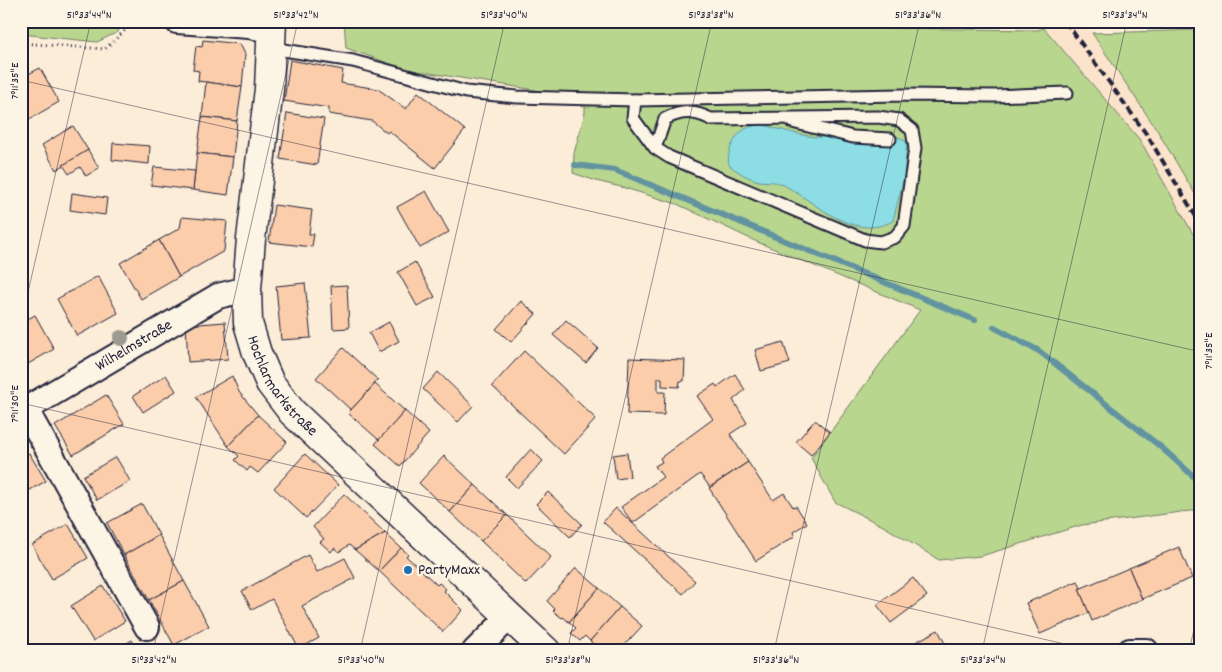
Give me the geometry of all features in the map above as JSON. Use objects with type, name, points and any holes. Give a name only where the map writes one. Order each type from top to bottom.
[{"type":"street","points":[[177,21],[249,26],[271,33]]},
{"type":"street","name":"Hochlarmarkstraße","points":[[271,33],[269,89],[247,289],[248,323],[257,354],[270,383],[292,412],[546,651]]},
{"type":"street","name":"Wilhelmstraße","points":[[147,627],[23,411],[218,296],[247,289]]},
{"type":"street","points":[[475,651],[510,617]]},
{"type":"street","points":[[1130,651],[1146,651]]},
{"type":"lane","points":[[271,33],[353,60],[466,92],[517,97],[635,100],[901,95],[995,96],[1067,93]]},
{"type":"lane","points":[[635,100],[633,118],[655,148],[669,157],[865,240],[882,242],[895,237],[904,226],[915,148],[912,130],[899,120],[878,117],[711,119],[697,113],[677,113],[665,119],[655,148]]},
{"type":"lane","points":[[775,118],[853,137],[890,140]]},
{"type":"path","points":[[21,43],[105,49],[135,21]]},
{"type":"shaded area","points":[[1039,21],[1085,21],[1091,29],[1157,130],[1201,204],[1201,248],[1140,140]]},
{"type":"green space","points":[[21,21],[122,21],[118,32],[97,42],[21,34]]},
{"type":"green space","points":[[344,21],[1037,30],[1044,28],[1140,140],[1201,248],[1201,511],[1082,525],[981,556],[939,560],[885,527],[835,502],[811,458],[920,310],[755,241],[677,204],[573,173],[574,153],[585,113],[585,98],[405,69],[346,48]]},
{"type":"green space","points":[[1201,30],[1201,204],[1157,130],[1092,33]]},
{"type":"water","points":[[763,125],[815,137],[864,132],[886,133],[897,136],[907,142],[904,177],[893,221],[878,226],[863,227],[849,223],[821,209],[782,184],[755,180],[729,165],[730,149],[739,134],[749,127]]},
{"type":"building","points":[[203,40],[240,44],[245,54],[242,87],[198,81],[199,71],[193,70],[196,46],[202,47]]},
{"type":"building","points":[[290,60],[343,70],[341,83],[378,89],[406,109],[418,92],[465,130],[435,168],[389,131],[387,133],[372,121],[329,114],[329,108],[284,101]]},
{"type":"building","points":[[40,68],[59,102],[21,124],[21,78]]},
{"type":"building","points":[[206,82],[242,87],[237,121],[202,117]]},
{"type":"building","points":[[287,113],[324,119],[317,165],[280,159]]},
{"type":"building","points":[[202,117],[237,121],[233,157],[197,153]]},
{"type":"building","points":[[73,126],[88,150],[56,170],[42,145]]},
{"type":"building","points":[[113,143],[150,146],[149,164],[112,160]]},
{"type":"building","points":[[88,150],[99,168],[86,176],[80,167],[69,174],[63,165]]},
{"type":"building","points":[[197,153],[233,157],[228,195],[193,190]]},
{"type":"building","points":[[154,167],[195,171],[193,190],[151,185]]},
{"type":"building","points":[[426,191],[449,232],[420,248],[397,207]]},
{"type":"building","points":[[72,193],[107,198],[105,215],[70,210]]},
{"type":"building","points":[[274,205],[312,210],[309,234],[314,234],[312,247],[269,242]]},
{"type":"building","points":[[182,217],[227,221],[224,251],[179,277],[159,240],[180,228]]},
{"type":"building","points":[[159,240],[179,277],[141,299],[120,263]]},
{"type":"building","points":[[415,262],[435,297],[417,306],[398,272]]},
{"type":"building","points":[[98,276],[118,313],[77,336],[57,299]]},
{"type":"building","points":[[305,283],[311,338],[281,340],[276,286]]},
{"type":"building","points":[[347,285],[349,328],[333,329],[331,286]]},
{"type":"building","points":[[521,301],[536,314],[511,342],[496,329]]},
{"type":"building","points":[[35,315],[54,349],[21,368],[21,323]]},
{"type":"building","points":[[566,320],[598,348],[586,363],[553,335]]},
{"type":"building","points":[[225,322],[228,359],[188,362],[186,325]]},
{"type":"building","points":[[389,322],[399,341],[379,352],[369,333]]},
{"type":"building","points":[[783,342],[790,363],[761,371],[755,350]]},
{"type":"building","points":[[343,348],[378,380],[351,410],[316,378]]},
{"type":"building","points":[[524,351],[596,419],[564,454],[492,386]]},
{"type":"building","points":[[629,358],[685,360],[684,381],[680,381],[679,387],[662,386],[662,378],[658,378],[658,392],[665,392],[664,415],[627,414]]},
{"type":"building","points":[[438,372],[473,406],[458,422],[423,389]]},
{"type":"building","points":[[735,374],[745,390],[733,400],[747,423],[730,434],[748,462],[710,487],[700,474],[633,523],[621,507],[663,477],[655,466],[662,462],[660,458],[713,419],[697,396],[715,384],[717,387]]},
{"type":"building","points":[[166,375],[176,391],[143,412],[133,396]]},
{"type":"building","points":[[232,376],[239,392],[258,415],[228,446],[196,397]]},
{"type":"building","points":[[375,384],[405,411],[379,440],[348,413]]},
{"type":"building","points":[[106,395],[124,424],[73,455],[55,426]]},
{"type":"building","points":[[405,411],[429,433],[400,466],[375,444]]},
{"type":"building","points":[[258,415],[287,442],[258,473],[250,467],[247,471],[235,460],[239,456],[228,446]]},
{"type":"building","points":[[815,420],[830,432],[811,455],[796,442]]},
{"type":"building","points":[[531,449],[543,461],[517,488],[506,477]]},
{"type":"building","points":[[29,453],[46,481],[21,495],[21,457]]},
{"type":"building","points":[[627,453],[630,477],[616,479],[613,455]]},
{"type":"building","points":[[305,454],[338,485],[306,518],[274,488]]},
{"type":"building","points":[[444,456],[475,485],[450,512],[419,483]]},
{"type":"building","points":[[116,457],[130,481],[97,500],[83,476]]},
{"type":"building","points":[[748,462],[773,500],[784,493],[793,507],[796,506],[807,523],[793,532],[795,536],[756,561],[709,488]]},
{"type":"building","points":[[475,485],[507,515],[481,541],[450,512]]},
{"type":"building","points":[[548,492],[582,524],[570,537],[536,504]]},
{"type":"building","points":[[344,494],[385,533],[355,550],[349,545],[339,552],[334,548],[331,552],[320,542],[324,539],[313,527]]},
{"type":"building","points":[[142,504],[159,535],[124,555],[107,523]]},
{"type":"building","points":[[616,508],[695,581],[683,594],[603,522]]},
{"type":"building","points":[[507,515],[551,557],[526,584],[481,541]]},
{"type":"building","points":[[68,524],[88,558],[52,579],[32,545]]},
{"type":"building","points":[[385,533],[401,548],[379,571],[355,550]]},
{"type":"building","points":[[159,535],[184,581],[149,600],[124,555]]},
{"type":"building","points":[[1179,547],[1192,578],[1142,599],[1129,568]]},
{"type":"building","points":[[401,548],[408,554],[406,556],[437,585],[439,583],[446,589],[444,591],[463,610],[443,632],[379,571]]},
{"type":"building","points":[[308,555],[317,572],[345,558],[355,578],[302,606],[319,638],[299,649],[272,599],[252,610],[242,591]]},
{"type":"building","points":[[576,568],[599,588],[569,622],[553,611],[555,609],[547,601]]},
{"type":"building","points":[[1129,568],[1142,599],[1092,621],[1079,589]]},
{"type":"building","points":[[913,578],[927,596],[891,623],[877,605]]},
{"type":"building","points":[[184,581],[209,626],[174,645],[149,600]]},
{"type":"building","points":[[1078,581],[1081,588],[1079,589],[1089,613],[1040,634],[1026,603]]},
{"type":"building","points":[[103,586],[125,621],[93,641],[71,606]]},
{"type":"building","points":[[599,588],[620,607],[590,641],[585,636],[580,641],[571,633],[576,628],[569,622]]},
{"type":"building","points":[[620,607],[642,626],[619,651],[592,651],[596,646],[590,641]]},
{"type":"building","points":[[938,630],[949,651],[899,651]]},
{"type":"building","points":[[132,640],[138,651],[113,651]]},
{"type":"waterway","points":[[575,165],[615,170],[975,320]]},
{"type":"waterway","points":[[994,327],[1039,351],[1162,448],[1201,483]]},
{"type":"railway","points":[[1065,21],[1147,135],[1201,225]]},
{"type":"place","name":"PartyMaxx","points":[[408,570]]}]
